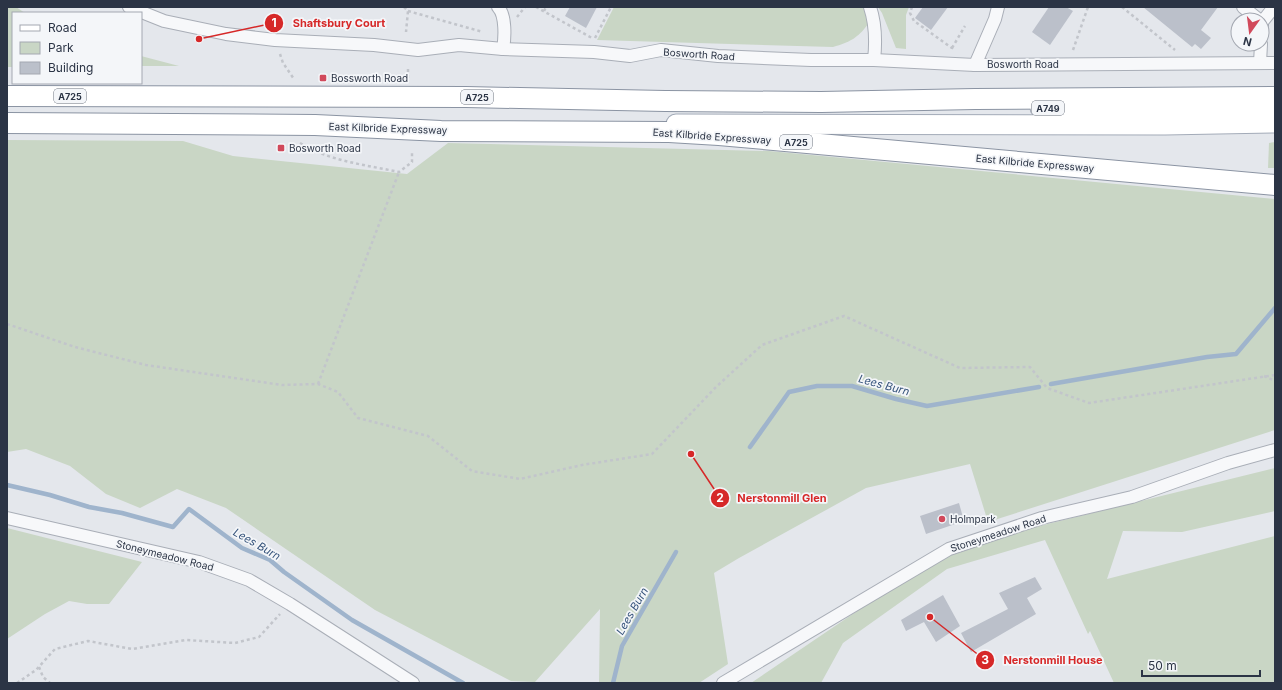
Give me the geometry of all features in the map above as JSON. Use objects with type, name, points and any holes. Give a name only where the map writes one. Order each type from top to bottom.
[{"type":"highway","name":"A725","points":[[7,96],[466,97],[657,101],[821,102],[983,99],[1275,98]]},
{"type":"highway","name":"East Kilbride Expressway","points":[[7,123],[315,125],[441,130],[669,132],[1275,185]]},
{"type":"main road","name":"A749","points":[[821,102],[1094,109],[1275,107]]},
{"type":"main road","name":"East Kilbride Expressway","points":[[315,125],[441,121],[719,124],[1157,125],[1275,123]]},
{"type":"street","name":"Bosworth Road","points":[[130,7],[164,21],[226,34],[275,40],[374,45],[418,50],[459,45],[504,44],[630,56],[661,50],[718,56],[811,60],[874,60],[975,65],[1275,63]]},
{"type":"street","points":[[498,7],[502,11],[504,44]]},
{"type":"street","points":[[870,7],[876,38],[874,60]]},
{"type":"street","points":[[975,65],[995,19],[998,7]]},
{"type":"street","points":[[1260,62],[1261,52]]},
{"type":"street","name":"Stoneymeadow Road","points":[[723,683],[948,549],[1042,518],[1132,498],[1228,463],[1275,450]]},
{"type":"street","name":"Stoneymeadow Road","points":[[7,518],[199,562],[249,580],[290,604],[413,683]]},
{"type":"path","points":[[404,7],[408,11],[504,44]]},
{"type":"path","points":[[536,7],[594,39],[611,7]]},
{"type":"path","points":[[544,11],[546,7]]},
{"type":"path","points":[[912,7],[910,13],[914,21],[952,48]]},
{"type":"path","points":[[1069,64],[1088,7]]},
{"type":"path","points":[[1122,7],[1180,54]]},
{"type":"path","points":[[406,32],[408,11]]},
{"type":"path","points":[[945,55],[952,48],[965,26]]},
{"type":"path","points":[[275,40],[283,62],[296,81],[304,97]]},
{"type":"path","points":[[408,69],[408,86]]},
{"type":"path","points":[[299,142],[338,160],[399,172]]},
{"type":"path","points":[[318,384],[399,172],[412,162],[412,153]]},
{"type":"path","points":[[7,324],[75,347],[146,365],[282,384],[318,384],[338,392],[358,418],[428,436],[472,471],[520,479],[582,465],[652,454],[716,388],[762,345],[844,316],[960,368],[1030,367],[1047,388],[1089,403],[1275,375]]},
{"type":"path","points":[[1264,376],[1275,380]]},
{"type":"path","points":[[17,683],[36,670],[55,649],[88,641],[132,649],[186,640],[236,643],[259,637],[290,604]]},
{"type":"path","points":[[39,667],[44,677],[50,683]]},
{"type":"green space","points":[[7,7],[16,7],[24,12],[12,12],[12,67],[7,67]]},
{"type":"green space","points":[[614,7],[864,7],[868,24],[861,33],[853,39],[833,47],[597,40]]},
{"type":"green space","points":[[878,7],[909,7],[906,15],[906,49],[896,48],[882,13]]},
{"type":"green space","points":[[142,56],[179,66],[142,66]]},
{"type":"green space","points":[[7,140],[183,141],[233,156],[407,174],[448,143],[769,151],[1275,199],[1275,430],[988,522],[970,464],[866,488],[714,573],[728,664],[699,683],[599,683],[600,609],[535,682],[511,681],[375,610],[226,508],[177,489],[140,508],[106,494],[70,466],[26,449],[7,452]]},
{"type":"green space","points":[[1275,142],[1275,168],[1268,168],[1269,143]]},
{"type":"green space","points":[[1275,468],[1275,511],[1182,532],[1123,531],[1107,579],[1275,536],[1275,683],[1114,683],[1090,631],[1088,634],[1045,540],[947,569],[843,643],[821,683],[751,683],[931,561],[1015,532]]},
{"type":"green space","points":[[7,528],[142,562],[109,604],[87,604],[69,601],[45,614],[7,639]]},
{"type":"building","points":[[570,7],[597,7],[586,28],[565,16]]},
{"type":"building","points":[[923,7],[948,7],[931,30],[915,18]]},
{"type":"building","points":[[1049,7],[1066,7],[1073,11],[1050,45],[1032,32]]},
{"type":"building","points":[[1143,7],[1218,7],[1201,30],[1211,38],[1201,49],[1195,44],[1192,47]]},
{"type":"building","name":"Holmpark","points":[[959,503],[964,521],[926,534],[920,516]]},
{"type":"building","points":[[1035,577],[1042,589],[1027,598],[1036,614],[971,652],[961,633],[1008,609],[999,593]]},
{"type":"building","points":[[943,595],[960,626],[936,642],[924,622],[906,631],[901,620]]},
{"type":"waterway","name":"Lees Burn","points":[[1051,384],[1207,357],[1236,354],[1275,308]]},
{"type":"waterway","name":"Lees Burn","points":[[750,447],[789,392],[817,386],[852,386],[896,399],[927,406],[1039,387]]},
{"type":"waterway","name":"Lees Burn","points":[[7,485],[50,495],[89,507],[122,513],[173,527],[189,509],[242,548],[270,560],[284,572],[352,620],[463,683]]},
{"type":"waterway","name":"Lees Burn","points":[[613,683],[622,646],[676,552]]},
{"type":"place","name":"Shaftsbury Court","points":[[199,39]]},
{"type":"place","name":"Bossworth Road","points":[[323,78]]},
{"type":"place","name":"Bosworth Road","points":[[281,148]]},
{"type":"place","name":"Nerstonmill Glen","points":[[691,454]]},
{"type":"place","name":"Holmpark","points":[[942,519]]},
{"type":"place","name":"Nerstonmill House","points":[[930,617]]}]
